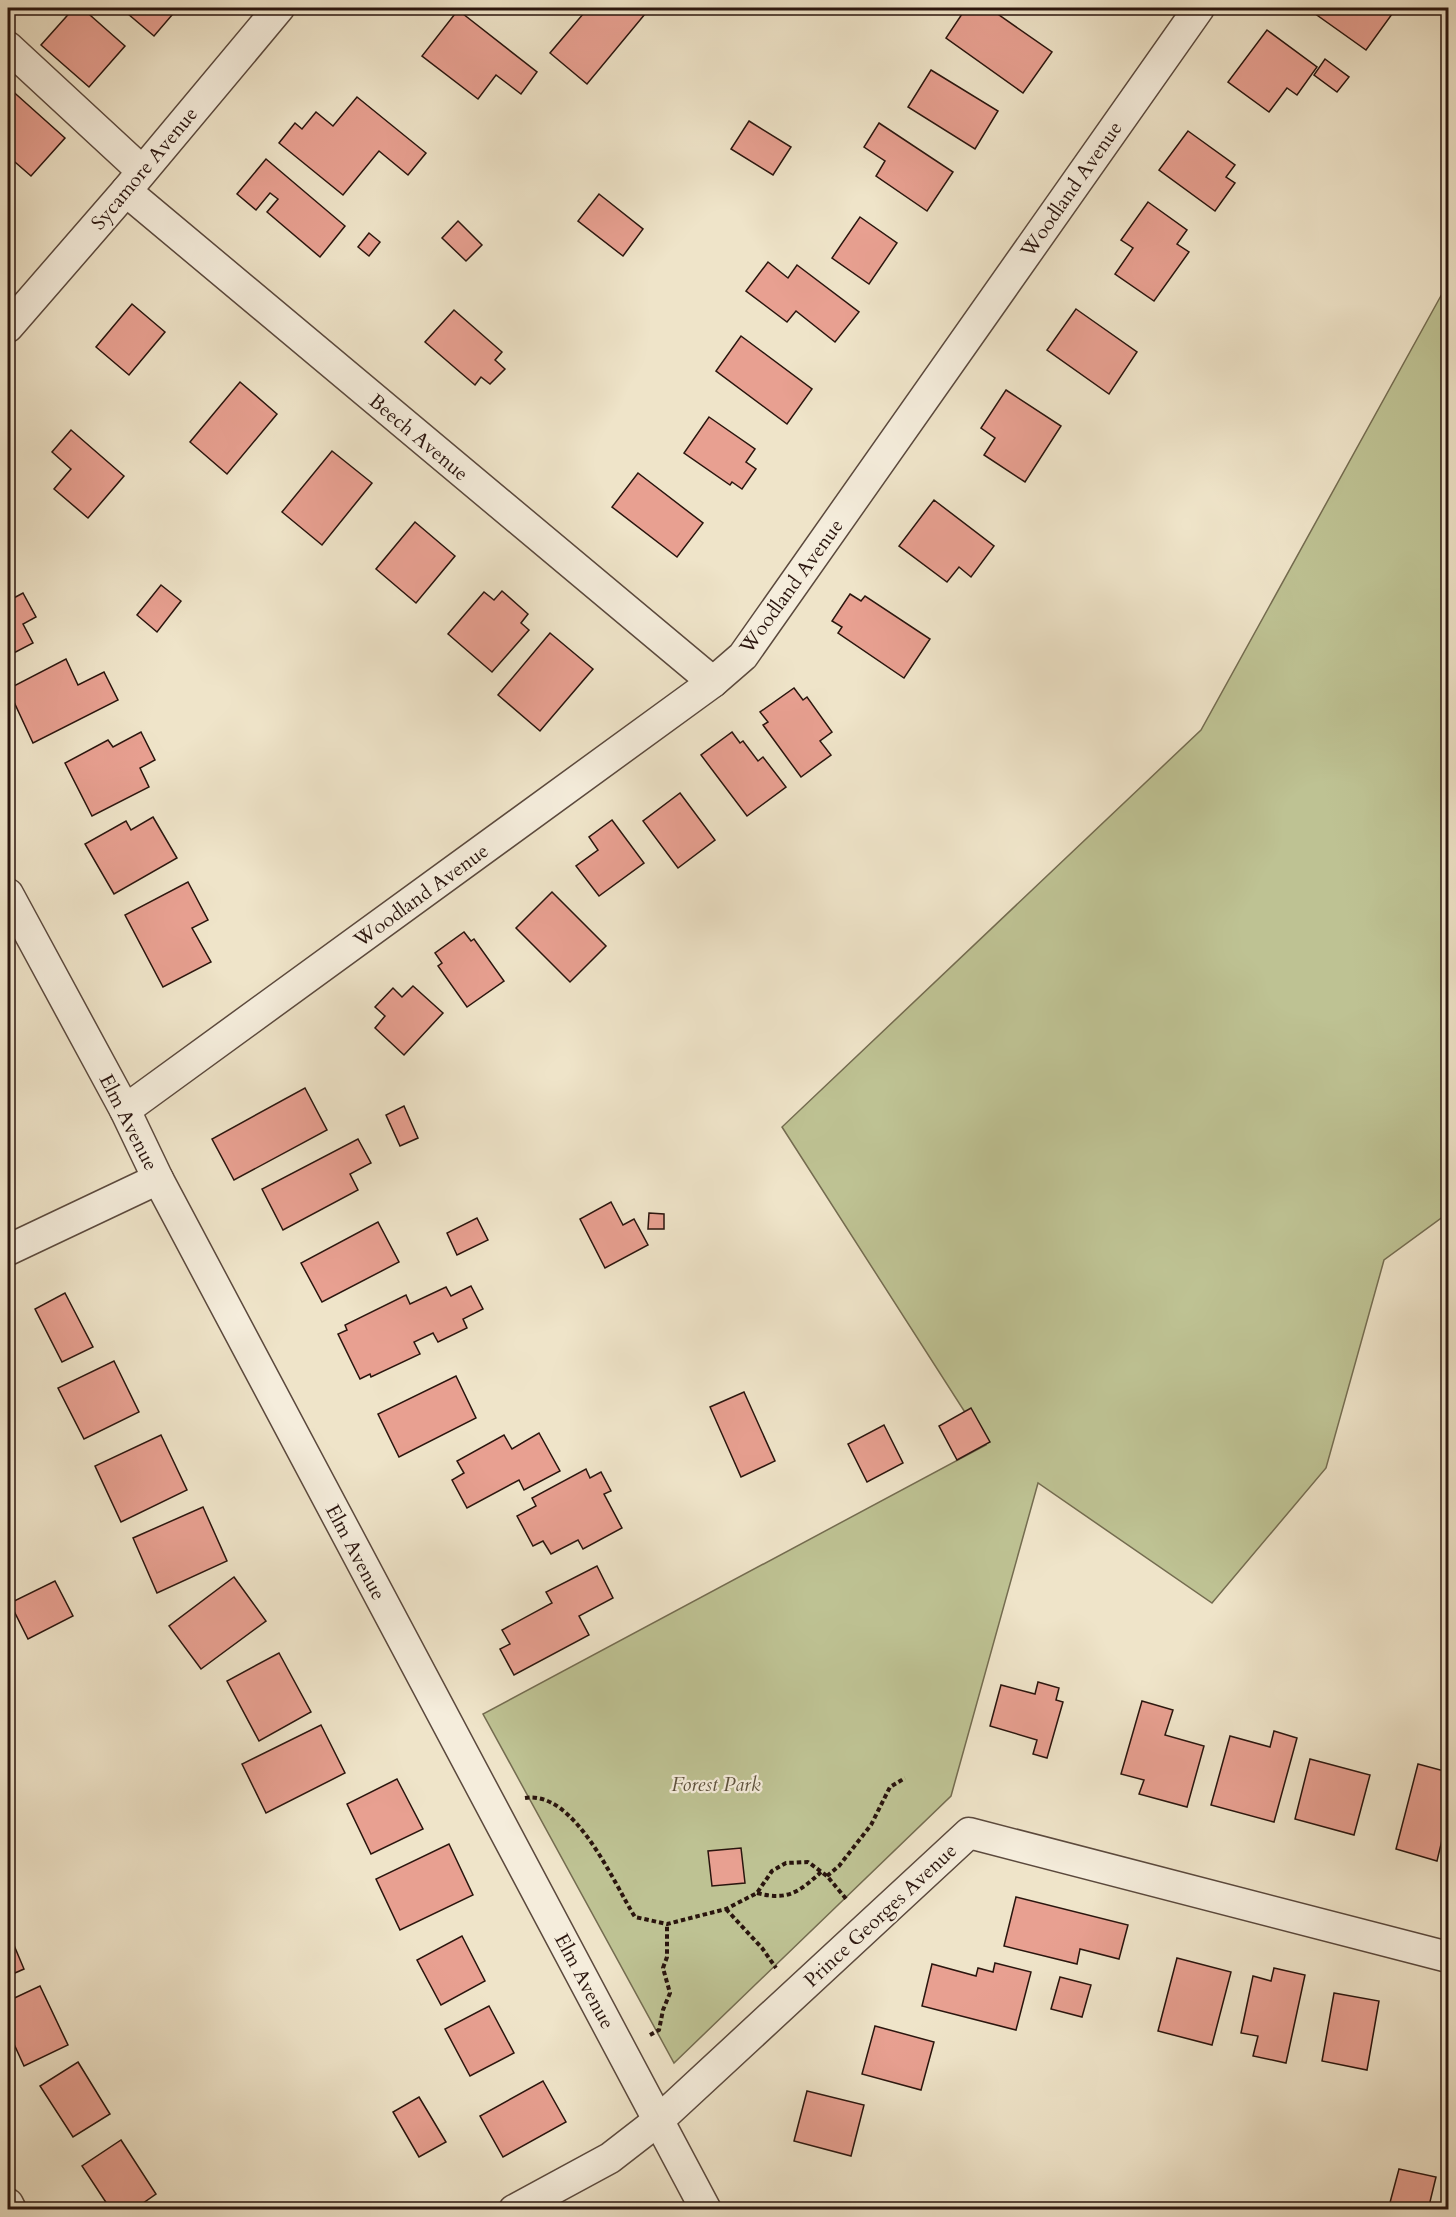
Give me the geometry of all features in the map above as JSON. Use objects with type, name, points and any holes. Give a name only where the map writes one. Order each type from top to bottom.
[{"type":"street","name":"Sycamore Avenue","points":[[8,327],[279,8]]},
{"type":"street","name":"Woodland Avenue","points":[[125,1110],[713,682],[743,656],[1198,8]]},
{"type":"street","name":"Beech Avenue","points":[[8,47],[134,181],[713,682]]},
{"type":"street","name":"Elm Avenue","points":[[8,894],[125,1110],[158,1179],[706,2210]]},
{"type":"street","points":[[8,1250],[158,1179]]},
{"type":"street","name":"Prince Georges Avenue","points":[[514,2210],[610,2158],[659,2120],[969,1833],[1449,1958]]},
{"type":"street","points":[[8,2204],[10,2210]]},
{"type":"path","points":[[827,1876],[839,1866],[872,1825],[890,1787],[905,1778]]},
{"type":"path","points":[[495,1813],[522,1799],[537,1796],[560,1808],[577,1823],[635,1917],[667,1924],[726,1909],[757,1893],[772,1871],[786,1863],[808,1862],[827,1876],[868,1926]]},
{"type":"path","points":[[757,1893],[787,1896],[803,1889],[821,1872]]},
{"type":"path","points":[[726,1909],[762,1948],[795,1993]]},
{"type":"path","points":[[621,2049],[659,2030],[663,2010],[670,1993],[663,1968],[667,1957],[667,1924]]},
{"type":"green space","name":"Forest Park","points":[[1448,283],[1448,1213],[1384,1260],[1326,1468],[1212,1603],[1038,1483],[951,1796],[674,2063],[483,1714],[986,1445],[782,1127],[1201,730]]},
{"type":"building","points":[[74,8],[82,8],[125,46],[89,87],[41,45]]},
{"type":"building","points":[[121,8],[178,8],[154,36]]},
{"type":"building","points":[[577,8],[650,8],[587,84],[550,53],[584,13]]},
{"type":"building","points":[[966,8],[989,8],[1052,52],[1023,93],[946,38]]},
{"type":"building","points":[[1307,8],[1392,8],[1395,10],[1366,50]]},
{"type":"building","points":[[458,10],[537,72],[521,94],[496,75],[478,99],[422,56]]},
{"type":"building","points":[[1267,30],[1317,67],[1297,95],[1287,88],[1269,112],[1228,82]]},
{"type":"building","points":[[1325,59],[1349,77],[1337,92],[1314,75]]},
{"type":"building","points":[[931,70],[998,111],[975,149],[908,107]]},
{"type":"building","points":[[8,87],[65,138],[31,176],[8,156]]},
{"type":"building","points":[[357,97],[426,153],[408,175],[379,151],[343,195],[279,143],[295,123],[302,129],[316,112],[333,126]]},
{"type":"building","points":[[749,121],[791,147],[773,175],[731,149]]},
{"type":"building","points":[[879,123],[953,172],[927,211],[876,176],[885,161],[864,147]]},
{"type":"building","points":[[1188,131],[1235,165],[1226,177],[1235,183],[1215,211],[1159,170]]},
{"type":"building","points":[[266,159],[345,226],[320,257],[267,212],[278,199],[270,193],[256,210],[237,194]]},
{"type":"building","points":[[599,194],[643,229],[623,256],[578,221]]},
{"type":"building","points":[[1148,202],[1187,230],[1177,244],[1189,252],[1154,301],[1115,274],[1133,248],[1121,240]]},
{"type":"building","points":[[860,217],[897,243],[869,284],[832,258]]},
{"type":"building","points":[[458,221],[482,245],[466,261],[442,238]]},
{"type":"building","points":[[369,233],[380,242],[369,256],[358,247]]},
{"type":"building","points":[[768,262],[788,278],[797,265],[859,312],[835,342],[796,311],[787,322],[746,291]]},
{"type":"building","points":[[132,304],[165,332],[129,375],[96,347]]},
{"type":"building","points":[[1076,309],[1137,352],[1109,394],[1047,350]]},
{"type":"building","points":[[454,310],[502,352],[495,360],[505,369],[490,384],[481,377],[475,385],[425,342]]},
{"type":"building","points":[[741,336],[812,389],[787,424],[716,371]]},
{"type":"building","points":[[240,382],[277,414],[227,474],[190,442]]},
{"type":"building","points":[[1006,390],[1061,426],[1025,482],[984,455],[995,438],[981,428]]},
{"type":"building","points":[[709,417],[755,449],[746,462],[756,469],[742,489],[732,482],[730,485],[684,453]]},
{"type":"building","points":[[71,430],[124,476],[88,518],[54,489],[71,469],[52,452]]},
{"type":"building","points":[[332,451],[372,483],[322,545],[282,512]]},
{"type":"building","points":[[638,473],[703,523],[677,557],[612,507]]},
{"type":"building","points":[[934,500],[994,546],[971,577],[959,567],[947,582],[899,546]]},
{"type":"building","points":[[415,522],[455,556],[416,603],[376,569]]},
{"type":"building","points":[[161,585],[181,601],[157,632],[137,615]]},
{"type":"building","points":[[502,591],[528,614],[521,623],[529,630],[492,672],[448,634],[484,592],[494,600]]},
{"type":"building","points":[[23,593],[36,617],[23,624],[33,643],[8,656],[8,601]]},
{"type":"building","points":[[850,594],[861,601],[865,596],[930,639],[904,678],[838,633],[842,627],[832,621]]},
{"type":"building","points":[[550,633],[593,669],[540,731],[498,695]]},
{"type":"building","points":[[66,659],[78,685],[104,672],[118,700],[33,743],[8,689]]},
{"type":"building","points":[[794,688],[803,700],[807,697],[832,732],[820,741],[831,755],[801,777],[763,725],[768,722],[760,712]]},
{"type":"building","points":[[141,732],[155,760],[140,768],[149,787],[92,816],[65,763],[108,740],[113,747]]},
{"type":"building","points":[[732,732],[740,743],[743,741],[758,761],[763,757],[786,787],[747,816],[701,755]]},
{"type":"building","points":[[680,793],[715,840],[678,868],[643,821]]},
{"type":"building","points":[[153,817],[177,858],[114,894],[85,844],[126,821],[131,830]]},
{"type":"building","points":[[612,820],[644,863],[599,896],[576,866],[598,850],[589,837]]},
{"type":"building","points":[[188,882],[208,920],[192,928],[211,962],[163,987],[125,915]]},
{"type":"building","points":[[552,892],[606,946],[570,982],[516,928]]},
{"type":"building","points":[[464,932],[471,941],[474,939],[504,981],[467,1007],[438,966],[442,963],[435,953]]},
{"type":"building","points":[[413,986],[443,1013],[404,1055],[375,1028],[385,1016],[375,1007],[393,988],[402,997]]},
{"type":"building","points":[[305,1088],[327,1130],[234,1180],[212,1139]]},
{"type":"building","points":[[404,1106],[418,1138],[400,1146],[386,1115]]},
{"type":"building","points":[[358,1139],[371,1163],[350,1174],[358,1190],[283,1230],[262,1189]]},
{"type":"building","points":[[611,1202],[623,1225],[634,1219],[648,1245],[605,1268],[580,1219]]},
{"type":"building","points":[[649,1213],[664,1214],[664,1229],[648,1229]]},
{"type":"building","points":[[477,1218],[488,1240],[457,1255],[447,1233]]},
{"type":"building","points":[[378,1222],[399,1262],[322,1302],[301,1263]]},
{"type":"building","points":[[471,1286],[483,1309],[463,1319],[467,1328],[438,1342],[433,1333],[414,1342],[420,1354],[371,1377],[370,1374],[360,1379],[338,1334],[347,1330],[345,1325],[406,1295],[410,1304],[446,1287],[451,1296]]},
{"type":"building","points":[[65,1293],[93,1347],[62,1362],[35,1309]]},
{"type":"building","points":[[114,1361],[139,1412],[84,1439],[58,1388]]},
{"type":"building","points":[[456,1376],[476,1418],[399,1457],[378,1414]]},
{"type":"building","points":[[744,1392],[775,1461],[741,1477],[710,1407]]},
{"type":"building","points":[[971,1408],[990,1442],[957,1460],[939,1426]]},
{"type":"building","points":[[884,1425],[903,1463],[867,1482],[848,1444]]},
{"type":"building","points":[[539,1433],[560,1471],[524,1490],[519,1480],[467,1508],[452,1480],[464,1473],[457,1461],[504,1435],[512,1449]]},
{"type":"building","points":[[161,1435],[187,1490],[121,1522],[95,1466]]},
{"type":"building","points":[[586,1469],[590,1478],[601,1472],[611,1491],[604,1494],[622,1528],[583,1549],[578,1540],[551,1554],[543,1541],[533,1546],[517,1516],[536,1506],[532,1498]]},
{"type":"building","points":[[203,1507],[227,1561],[157,1593],[133,1538]]},
{"type":"building","points":[[597,1566],[613,1598],[579,1616],[589,1635],[514,1675],[500,1649],[510,1644],[502,1630],[552,1603],[546,1592]]},
{"type":"building","points":[[234,1577],[266,1621],[201,1669],[169,1626]]},
{"type":"building","points":[[55,1581],[73,1616],[28,1639],[10,1603]]},
{"type":"building","points":[[279,1653],[311,1712],[259,1741],[227,1681]]},
{"type":"building","points":[[1038,1682],[1059,1688],[1056,1700],[1063,1702],[1047,1758],[1033,1754],[1037,1740],[990,1726],[1001,1685],[1035,1694]]},
{"type":"building","points":[[1142,1701],[1173,1710],[1165,1735],[1204,1746],[1187,1807],[1139,1794],[1144,1780],[1121,1774]]},
{"type":"building","points":[[321,1725],[345,1773],[266,1813],[242,1764]]},
{"type":"building","points":[[1274,1731],[1297,1738],[1274,1822],[1211,1805],[1230,1736],[1270,1747]]},
{"type":"building","points":[[1310,1759],[1370,1775],[1354,1835],[1295,1819]]},
{"type":"building","points":[[1418,1764],[1448,1772],[1448,1815],[1437,1861],[1396,1849]]},
{"type":"building","points":[[397,1779],[423,1829],[371,1854],[347,1804]]},
{"type":"building","points":[[449,1844],[473,1895],[400,1930],[376,1879]]},
{"type":"building","points":[[741,1848],[745,1883],[712,1886],[708,1851]]},
{"type":"building","points":[[1016,1897],[1128,1925],[1119,1959],[1080,1949],[1077,1964],[1004,1946]]},
{"type":"building","points":[[8,1931],[24,1969],[8,1976]]},
{"type":"building","points":[[462,1936],[485,1981],[441,2005],[417,1960]]},
{"type":"building","points":[[1177,1958],[1231,1972],[1212,2045],[1158,2031]]},
{"type":"building","points":[[995,1963],[1031,1972],[1016,2030],[922,2006],[932,1964],[976,1976],[978,1968],[993,1972]]},
{"type":"building","points":[[1274,1968],[1305,1975],[1286,2063],[1253,2056],[1258,2036],[1241,2033],[1253,1976],[1271,1981]]},
{"type":"building","points":[[1060,1977],[1091,1985],[1082,2017],[1051,2009]]},
{"type":"building","points":[[40,1986],[68,2045],[24,2066],[8,2031],[8,2001]]},
{"type":"building","points":[[1334,1993],[1379,2001],[1367,2070],[1322,2061]]},
{"type":"building","points":[[489,2006],[514,2053],[470,2076],[445,2029]]},
{"type":"building","points":[[875,2026],[934,2042],[921,2090],[862,2074]]},
{"type":"building","points":[[78,2062],[110,2114],[73,2137],[40,2086]]},
{"type":"building","points":[[543,2081],[566,2122],[503,2157],[480,2116]]},
{"type":"building","points":[[807,2091],[864,2105],[851,2156],[794,2141]]},
{"type":"building","points":[[419,2097],[446,2142],[419,2157],[393,2112]]},
{"type":"building","points":[[121,2140],[156,2194],[133,2210],[111,2210],[82,2166]]},
{"type":"building","points":[[1399,2169],[1436,2177],[1428,2210],[1388,2210]]}]
